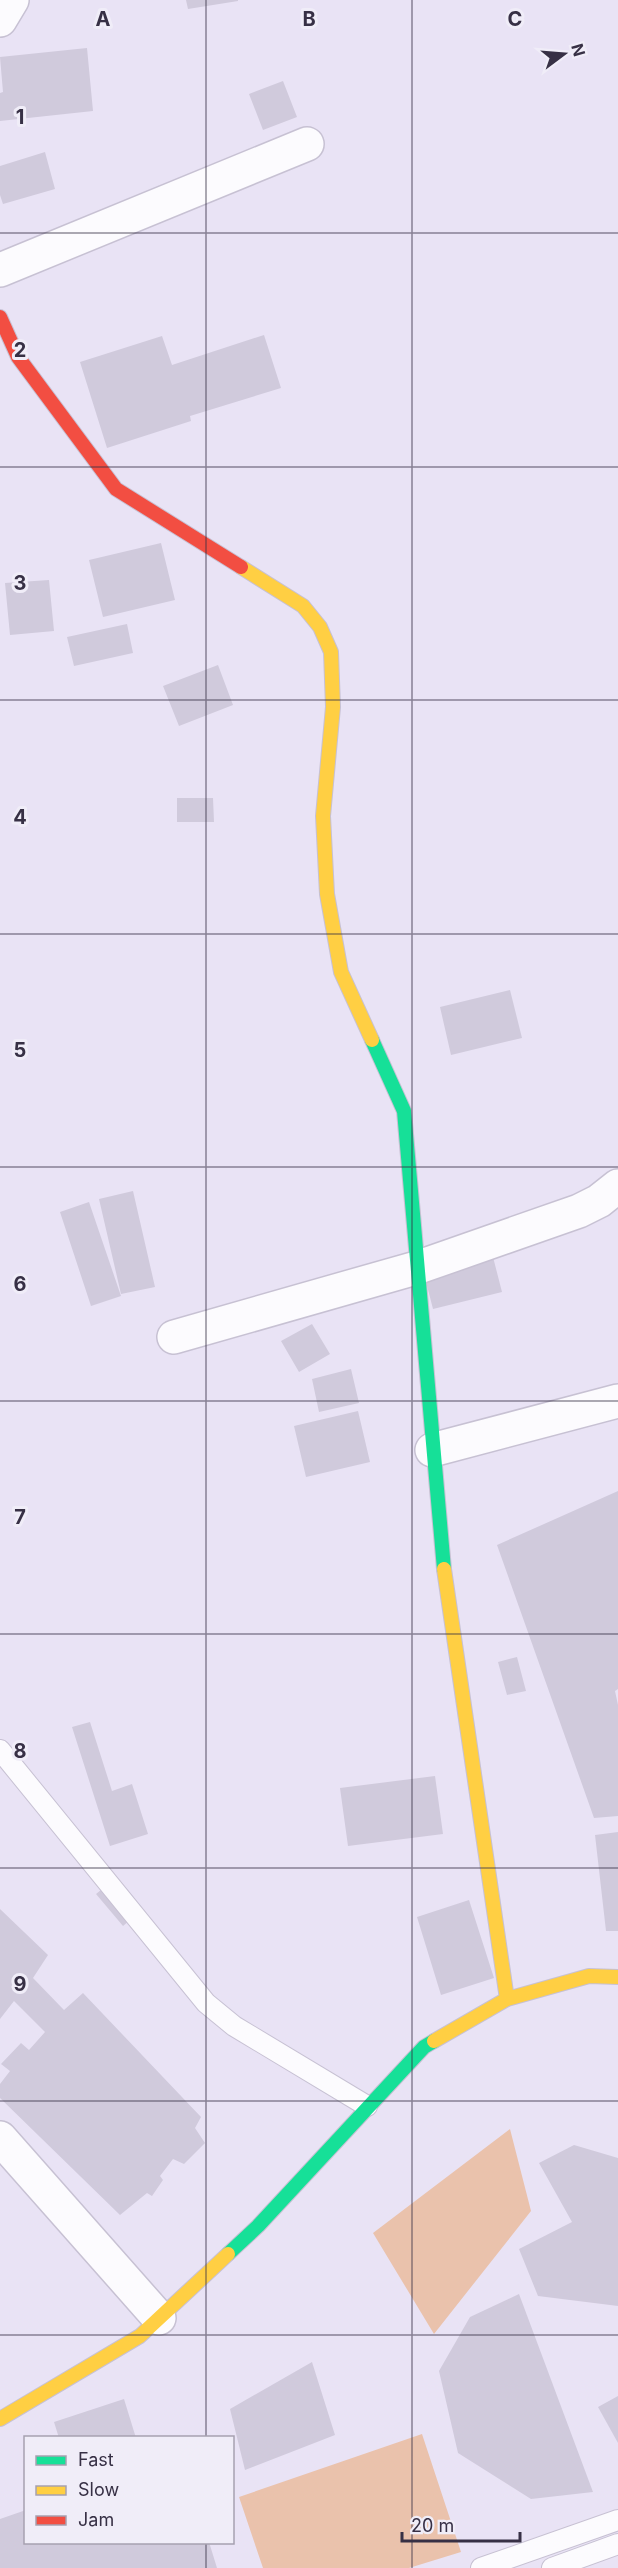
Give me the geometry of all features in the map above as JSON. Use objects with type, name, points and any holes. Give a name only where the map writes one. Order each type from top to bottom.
[{"type":"street","points":[[0,20],[12,0]]},
{"type":"street","points":[[0,270],[307,144]]},
{"type":"street","points":[[0,317],[18,357],[116,489],[303,606],[320,627],[331,652],[333,707],[322,816],[327,894],[341,972],[404,1111],[441,1549],[507,1999]]},
{"type":"street","points":[[174,1337],[416,1268],[579,1211],[599,1201],[618,1186]]},
{"type":"street","points":[[432,1450],[618,1401]]},
{"type":"street","points":[[0,2419],[140,2336],[258,2226],[424,2047],[507,1999],[589,1976],[618,1977]]},
{"type":"street","points":[[0,2138],[159,2318]]},
{"type":"lane","points":[[0,1750],[206,2003],[234,2026],[367,2106]]},
{"type":"lane","points":[[481,2568],[618,2520]]},
{"type":"lane","points":[[552,2568],[618,2544]]},
{"type":"shaded area","points":[[510,2129],[531,2211],[434,2334],[373,2233]]},
{"type":"shaded area","points":[[422,2434],[461,2552],[409,2568],[263,2568],[239,2497]]},
{"type":"building","points":[[186,0],[238,0],[238,1],[188,9]]},
{"type":"building","points":[[87,48],[93,111],[0,121],[0,93],[3,92],[0,57]]},
{"type":"building","points":[[283,81],[297,117],[263,130],[249,94]]},
{"type":"building","points":[[45,152],[55,189],[3,204],[0,195],[0,166]]},
{"type":"building","points":[[264,335],[281,388],[190,416],[191,421],[107,448],[80,362],[162,336],[172,365]]},
{"type":"building","points":[[161,543],[175,600],[103,617],[89,560]]},
{"type":"building","points":[[49,580],[54,631],[10,635],[5,583]]},
{"type":"building","points":[[127,624],[133,653],[74,666],[67,637]]},
{"type":"building","points":[[218,665],[233,705],[179,726],[163,686]]},
{"type":"building","points":[[177,798],[213,798],[214,822],[177,822]]},
{"type":"building","points":[[510,990],[522,1038],[451,1055],[440,1007]]},
{"type":"building","points":[[133,1191],[155,1287],[121,1294],[99,1199]]},
{"type":"building","points":[[89,1202],[121,1296],[91,1306],[60,1212]]},
{"type":"building","points":[[493,1257],[502,1292],[433,1309],[424,1274]]},
{"type":"building","points":[[312,1324],[330,1354],[299,1372],[281,1341]]},
{"type":"building","points":[[351,1369],[359,1403],[319,1412],[312,1379]]},
{"type":"building","points":[[358,1411],[370,1462],[306,1477],[294,1426]]},
{"type":"building","points":[[618,1491],[618,1689],[615,1691],[618,1705],[618,1816],[594,1818],[497,1545]]},
{"type":"building","points":[[517,1657],[526,1691],[507,1695],[498,1662]]},
{"type":"building","points":[[90,1722],[112,1791],[132,1784],[148,1834],[110,1846],[72,1727]]},
{"type":"building","points":[[435,1776],[443,1834],[348,1846],[340,1788]]},
{"type":"building","points":[[618,1832],[618,1931],[606,1931],[595,1835]]},
{"type":"building","points":[[117,1877],[143,1909],[123,1926],[96,1894]]},
{"type":"building","points":[[469,1900],[494,1978],[441,1995],[417,1917]]},
{"type":"building","points":[[0,1909],[48,1955],[33,1978],[64,2010],[83,1993],[201,2117],[195,2128],[205,2143],[184,2164],[173,2159],[160,2176],[163,2180],[152,2196],[147,2193],[120,2215],[0,2098],[0,2084],[10,2071],[1,2064],[21,2043],[29,2050],[45,2032],[14,2001],[0,2019]]},
{"type":"building","points":[[574,2145],[618,2158],[618,2306],[538,2296],[519,2249],[572,2222],[539,2163]]},
{"type":"building","points":[[519,2294],[593,2492],[531,2499],[458,2453],[439,2371],[470,2317]]},
{"type":"building","points":[[312,2362],[335,2435],[245,2470],[230,2409]]},
{"type":"building","points":[[618,2396],[618,2443],[598,2407]]},
{"type":"building","points":[[124,2399],[135,2436],[58,2436],[54,2422]]},
{"type":"building","points":[[24,2511],[24,2544],[210,2544],[217,2568],[0,2568],[0,2519]]},
{"type":"traffic: fast","points":[[372,1040],[404,1111],[444,1569]]},
{"type":"traffic: fast","points":[[228,2254],[258,2226],[424,2047],[434,2041]]},
{"type":"traffic: slow","points":[[241,567],[303,606],[320,627],[331,652],[333,707],[323,816],[327,894],[341,972],[372,1040]]},
{"type":"traffic: slow","points":[[444,1569],[507,1999]]},
{"type":"traffic: slow","points":[[434,2041],[507,1999],[589,1976],[618,1977]]},
{"type":"traffic: slow","points":[[0,2419],[140,2336],[228,2254]]},
{"type":"traffic: jam","points":[[0,317],[18,357],[116,489],[241,567]]}]
